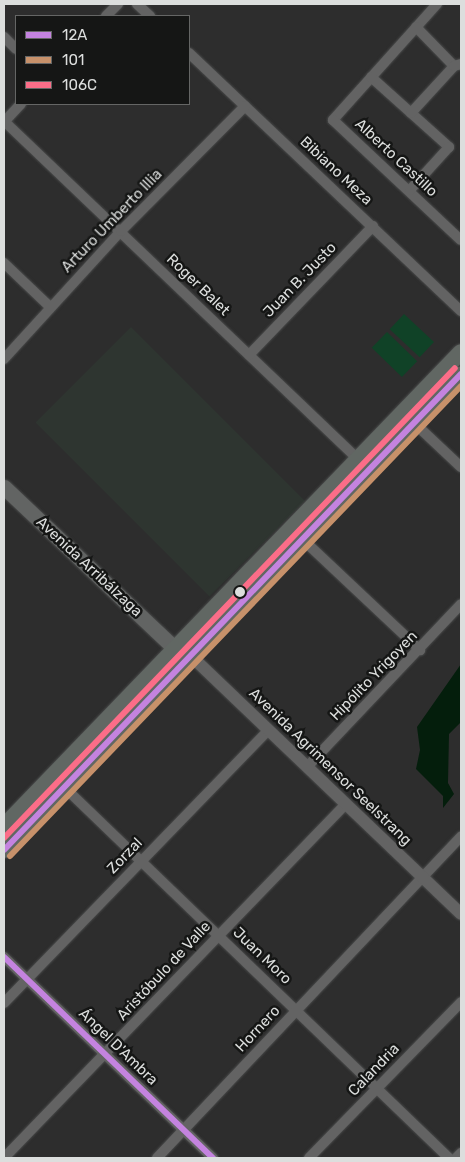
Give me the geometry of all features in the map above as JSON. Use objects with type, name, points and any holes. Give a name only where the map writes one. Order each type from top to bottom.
[{"type":"main road","points":[[4,850],[59,781],[181,651],[296,533],[356,458],[461,352]]},
{"type":"main road","points":[[296,533],[370,471],[461,374]]},
{"type":"main road","name":"Avenida Arribálzaga","points":[[4,487],[181,651]]},
{"type":"main road","points":[[4,826],[59,781]]},
{"type":"street","points":[[107,15],[118,4]]},
{"type":"street","points":[[137,4],[149,15]]},
{"type":"street","points":[[410,190],[449,147],[371,77],[438,4]]},
{"type":"street","points":[[411,113],[458,65],[416,27]]},
{"type":"street","points":[[4,37],[15,48]]},
{"type":"street","name":"Bibiano Meza","points":[[190,54],[461,311]]},
{"type":"street","name":"Alberto Castillo","points":[[371,77],[333,120],[410,190],[461,240]]},
{"type":"street","points":[[4,121],[20,105]]},
{"type":"street","name":"Arturo Umberto Illia","points":[[4,359],[121,231],[245,106]]},
{"type":"street","name":"Roger Balet","points":[[4,121],[370,471]]},
{"type":"street","name":"Juan B. Justo","points":[[249,355],[373,226]]},
{"type":"street","points":[[4,263],[50,308]]},
{"type":"street","points":[[402,411],[461,467]]},
{"type":"street","points":[[296,533],[420,650]]},
{"type":"street","name":"Hipólito Yrigoyen","points":[[307,767],[420,650],[461,604]]},
{"type":"street","name":"Avenida Agrimensor Seelstrang","points":[[181,651],[269,730],[461,914]]},
{"type":"street","name":"Zorzal","points":[[4,1003],[269,730]]},
{"type":"street","name":"Juan Moro","points":[[59,781],[448,1158]]},
{"type":"street","name":"Aristóbulo de Valle","points":[[4,1158],[218,934],[346,804]]},
{"type":"street","name":"Hornero","points":[[157,1158],[461,836]]},
{"type":"street","name":"Ángel D'Ambra","points":[[4,957],[213,1158]]},
{"type":"street","name":"Calandria","points":[[309,1158],[461,1002]]},
{"type":"street","points":[[456,1158],[461,1152]]},
{"type":"shaded area","points":[[404,314],[434,342],[420,357],[390,329]]},
{"type":"shaded area","points":[[131,327],[305,501],[209,596],[36,422]]},
{"type":"shaded area","points":[[387,332],[417,361],[402,377],[372,348]]},
{"type":"shaded area","points":[[461,664],[461,722],[449,734],[448,783],[454,794],[443,808],[443,796],[416,769],[420,750],[417,727]]},
{"type":"transit line","name":"106C","points":[[4,838],[455,368]]},
{"type":"transit line","name":"12A","points":[[4,850],[461,374]]},
{"type":"transit line","name":"101","points":[[10,856],[461,386]]},
{"type":"transit line","name":"12A","points":[[4,957],[213,1158]]}]
